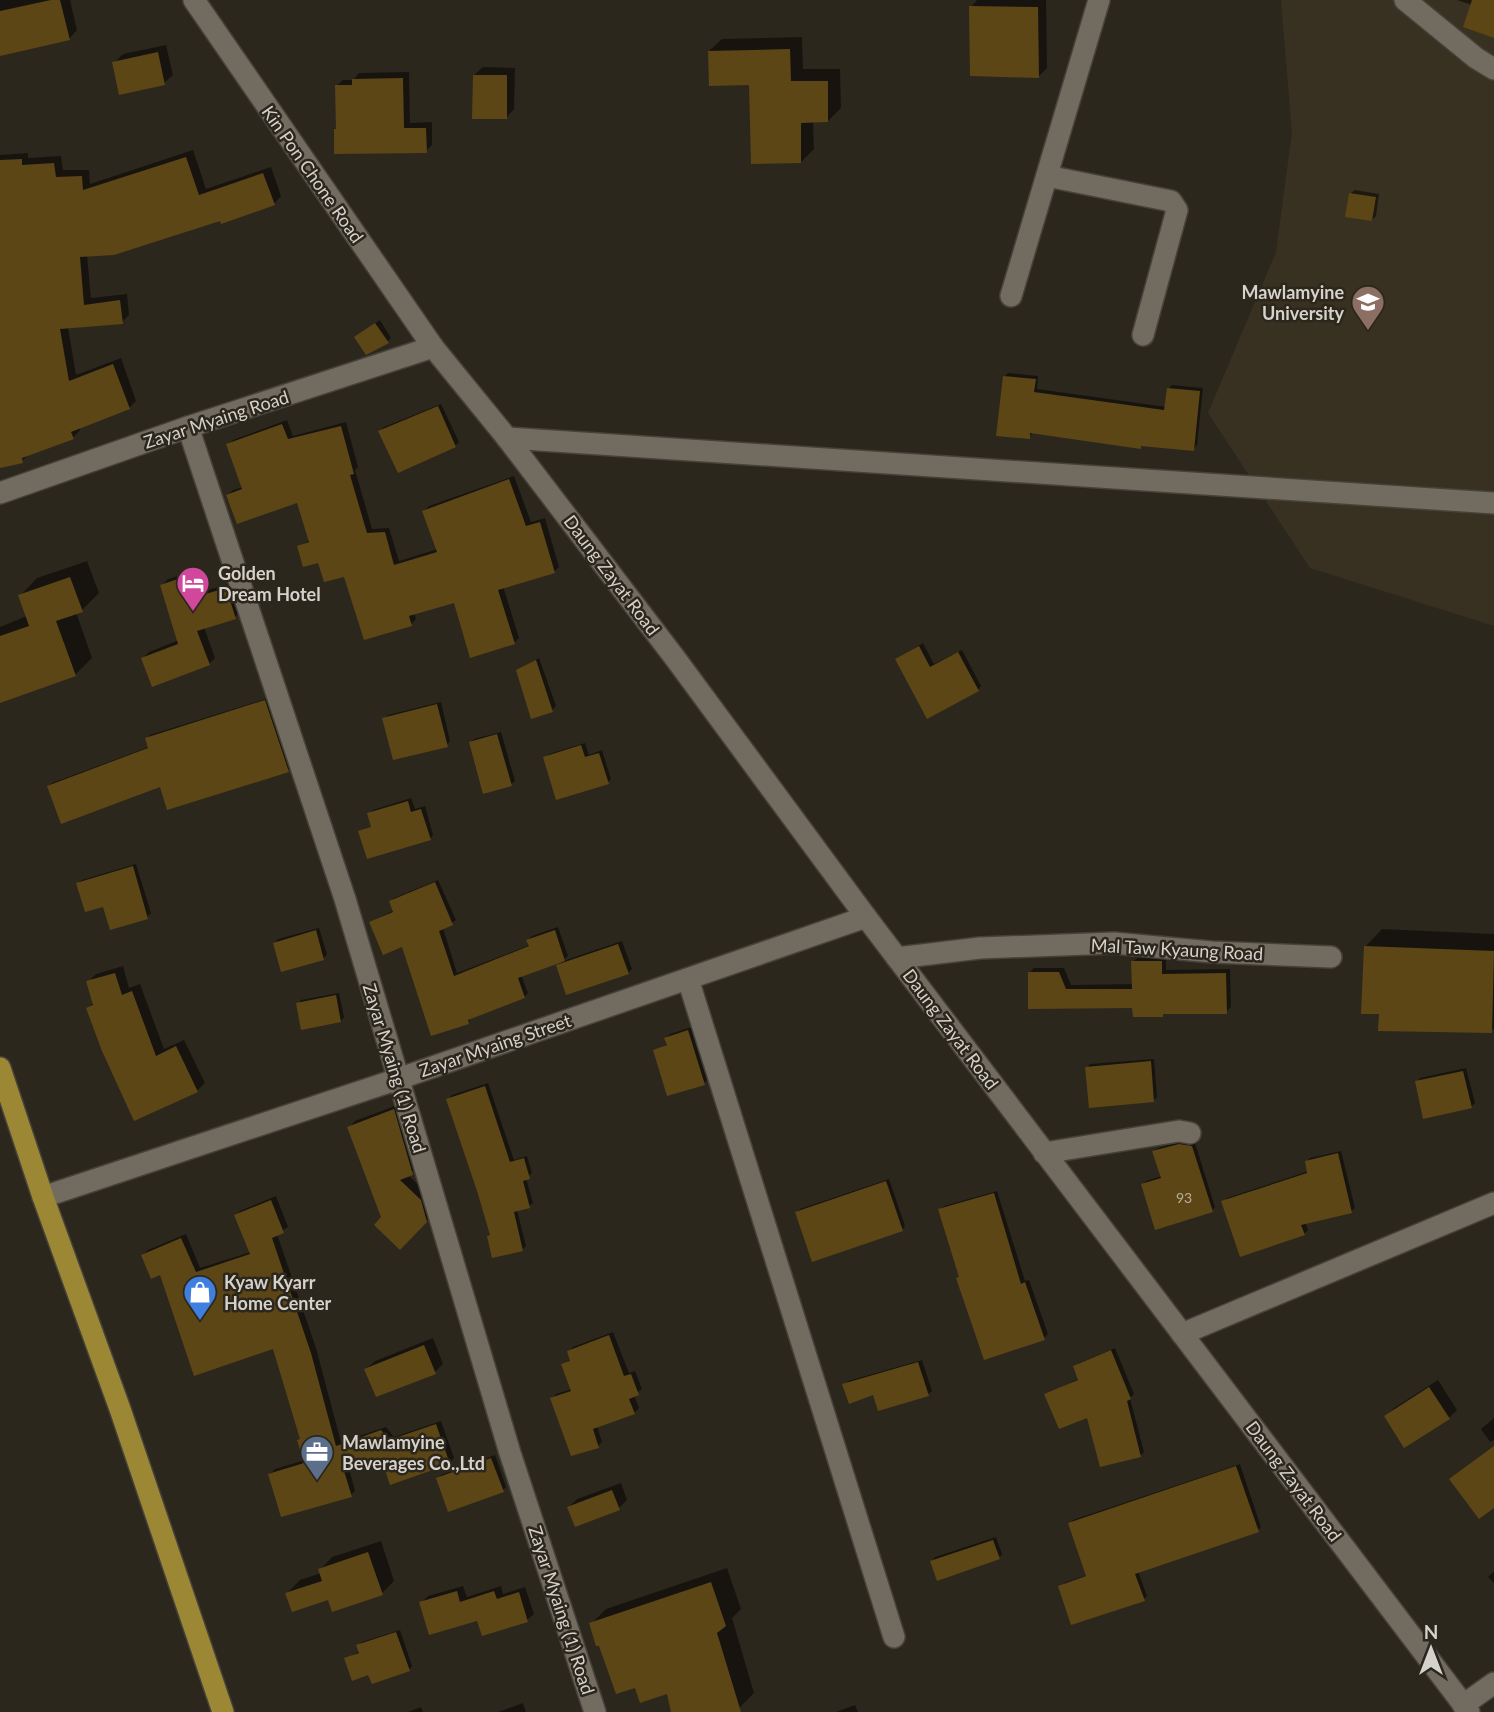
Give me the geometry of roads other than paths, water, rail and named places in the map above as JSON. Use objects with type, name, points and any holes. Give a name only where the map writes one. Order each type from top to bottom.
[{"type":"highway","points":[[0,1068],[43,1197],[121,1409],[223,1712]]},
{"type":"street","name":"Kin Pon Chone Road","points":[[194,0],[433,347]]},
{"type":"street","points":[[1011,296],[1100,0]]},
{"type":"street","points":[[1405,0],[1476,58],[1494,69]]},
{"type":"street","points":[[1046,176],[1171,201],[1177,210],[1143,335]]},
{"type":"street","name":"Zayar Myaing Road","points":[[0,493],[188,427],[433,347]]},
{"type":"street","name":"Daung Zayat Road","points":[[433,347],[507,438],[684,669],[866,917],[1466,1709]]},
{"type":"street","name":"Zayar Myaing (1) Road","points":[[188,427],[340,886],[510,1453],[595,1712]]},
{"type":"street","points":[[507,438],[1494,503]]},
{"type":"street","name":"Zayar Myaing Street","points":[[43,1197],[398,1079],[866,917]]},
{"type":"street","name":"Mal Taw Kyaung Road","points":[[897,958],[980,947],[1114,943],[1212,952],[1331,957]]},
{"type":"street","points":[[688,979],[894,1637]]},
{"type":"street","points":[[1044,1153],[1179,1131],[1190,1133]]},
{"type":"street","points":[[1182,1334],[1494,1203]]},
{"type":"street","points":[[1466,1709],[1494,1683]]},
{"type":"place","name":"Mawlamyine University","points":[[1368,332]]},
{"type":"place","name":"Golden Dream Hotel","points":[[193,613]]},
{"type":"place","name":"Kyaw Kyarr Home Center","points":[[200,1322]]},
{"type":"place","name":"Mawlamyine Beverages Co.,Ltd","points":[[317,1482]]}]
